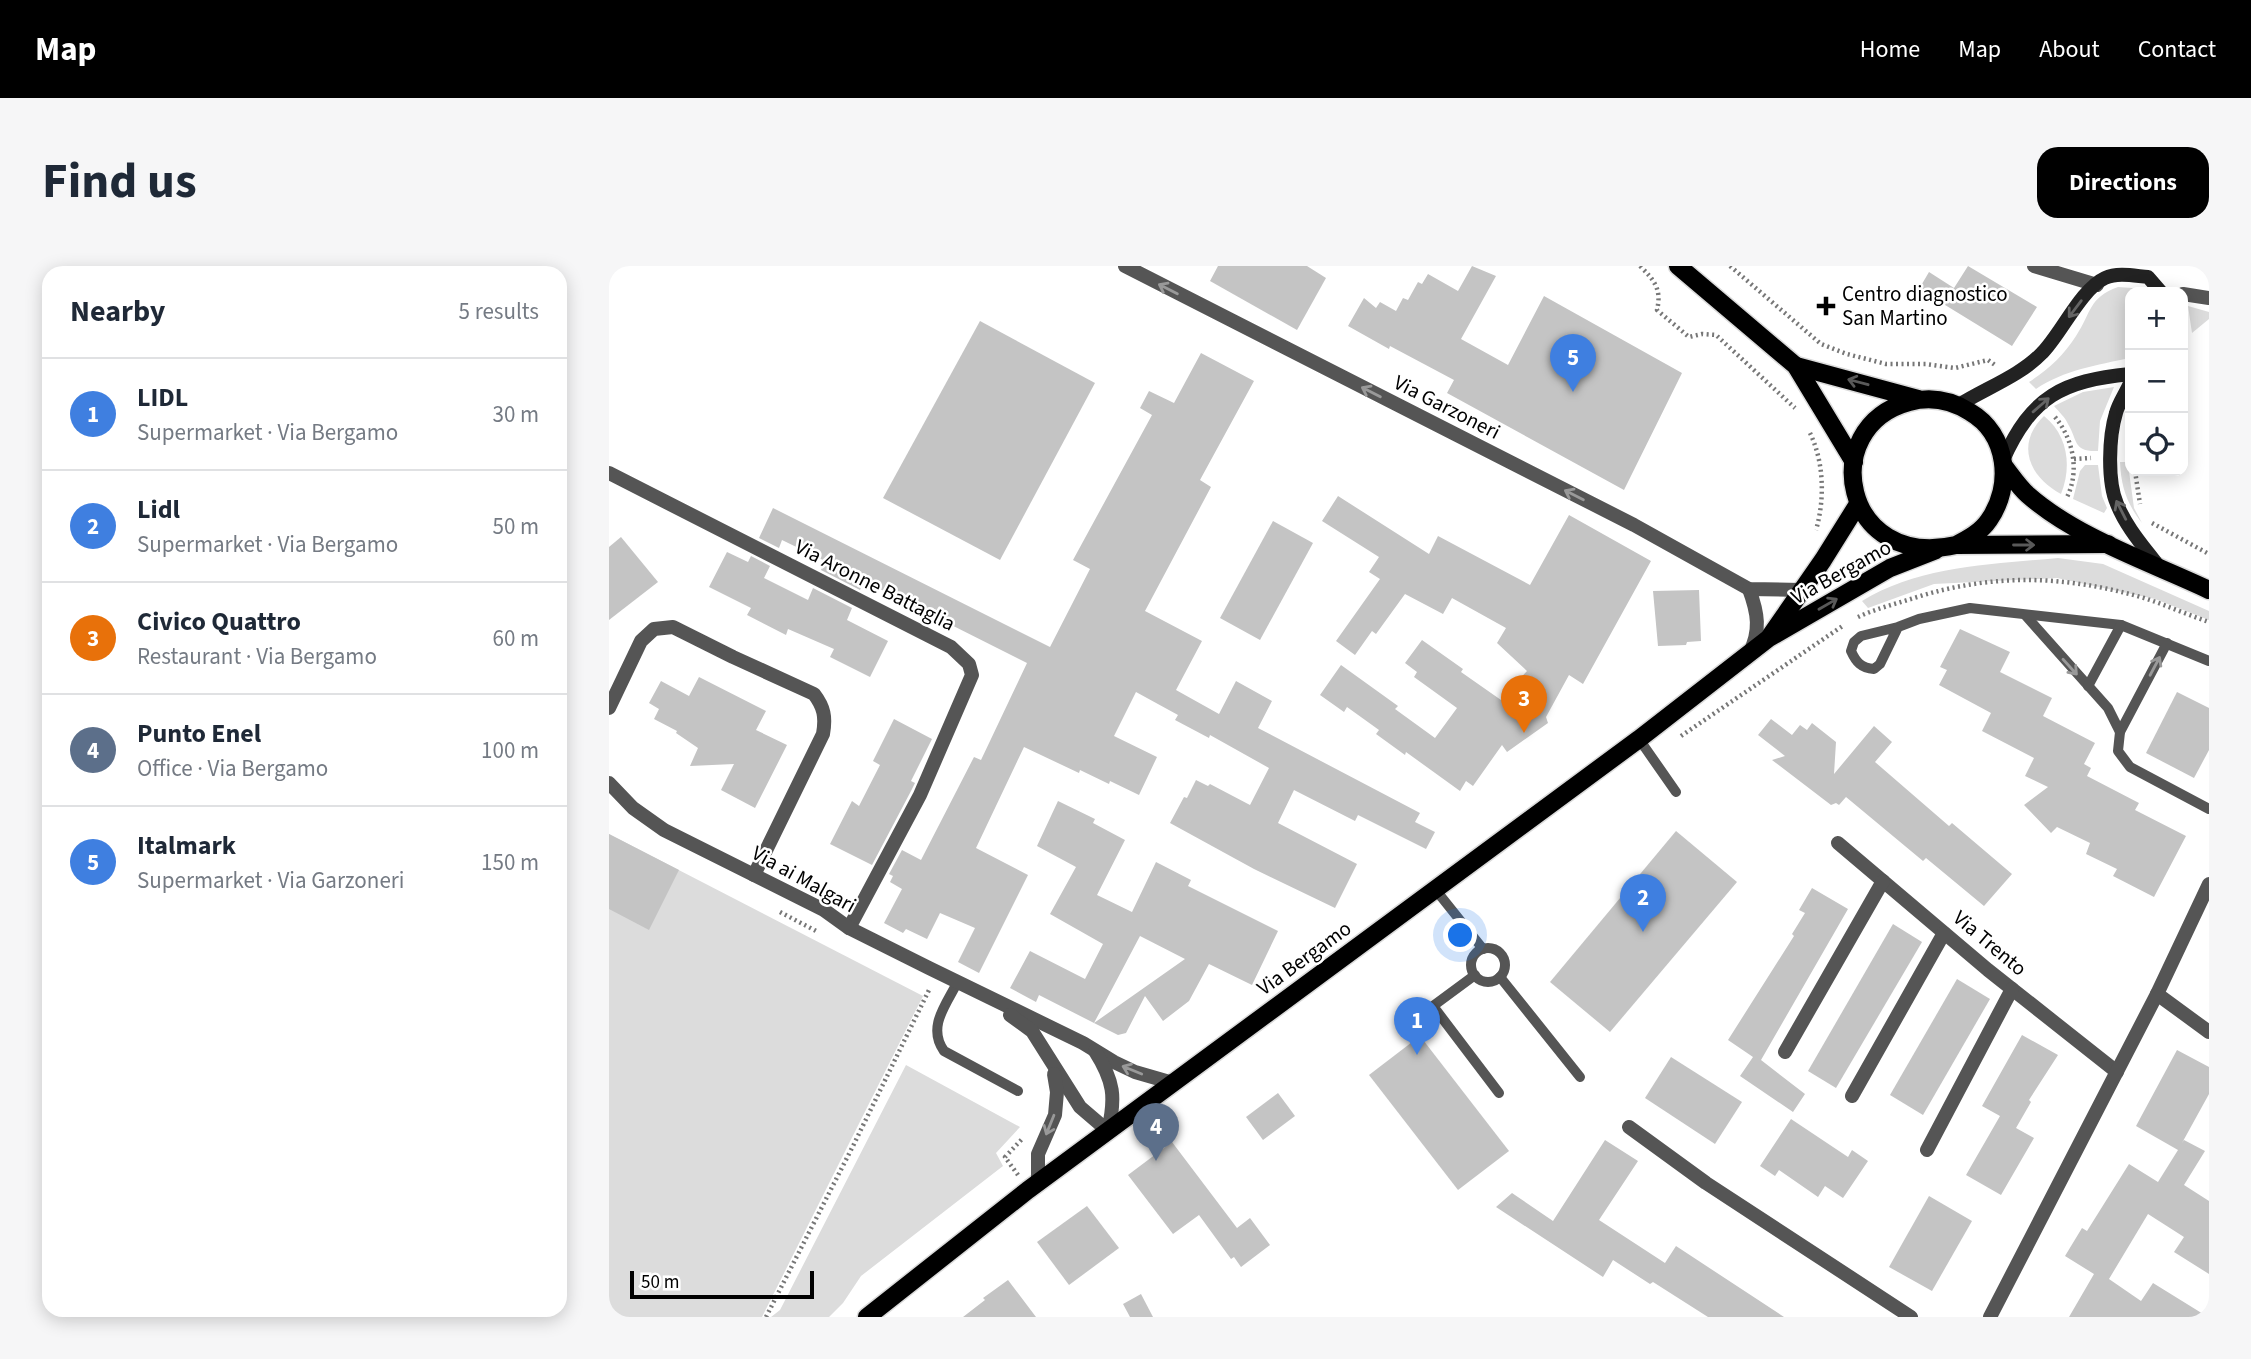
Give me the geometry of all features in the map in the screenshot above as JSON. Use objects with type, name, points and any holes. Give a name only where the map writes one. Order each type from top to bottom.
[{"type":"main road","points":[[1678,266],[1796,366],[1854,462]]},
{"type":"main road","points":[[1796,366],[1920,399],[1940,399],[1959,405],[1975,414],[1988,427],[1997,443],[2003,463],[2004,485],[1993,513],[1973,536],[1956,545]]},
{"type":"main road","points":[[1920,399],[1896,406],[1876,420],[1861,439],[1854,462],[1853,484],[1858,504],[1871,524],[1890,540],[1912,549],[1936,550],[1956,545],[2108,544]]},
{"type":"main road","points":[[2003,463],[2026,494],[2057,517],[2108,544],[2209,590]]},
{"type":"main road","name":"Via Bergamo","points":[[1769,638],[1858,504]]},
{"type":"main road","name":"Via Bergamo","points":[[867,1317],[1033,1187],[1639,739],[1769,638],[1890,568],[1936,550]]},
{"type":"street","name":"Via Garzoneri","points":[[1125,266],[1635,526],[1749,589],[1801,590]]},
{"type":"street","points":[[2034,266],[2102,276],[2147,272],[2159,287]]},
{"type":"street","points":[[1959,405],[2042,353],[2102,276]]},
{"type":"street","points":[[2188,295],[2209,298]]},
{"type":"street","points":[[2003,463],[2022,424],[2040,403],[2067,386],[2096,378],[2125,375]]},
{"type":"street","points":[[2125,393],[2116,411],[2111,438],[2113,488],[2116,503],[2159,567]]},
{"type":"street","name":"Via Aronne Battaglia","points":[[609,473],[951,647],[969,664],[972,675],[920,795],[849,928]]},
{"type":"street","points":[[1748,655],[1754,643],[1758,618],[1749,589]]},
{"type":"street","points":[[609,708],[641,641],[654,629],[673,627],[814,694],[823,705],[823,734],[754,875]]},
{"type":"street","name":"Via ai Malgari","points":[[609,783],[647,820],[824,910],[849,928],[1135,1072],[1173,1083]]},
{"type":"street","name":"Via Trento","points":[[1838,844],[2012,989],[2117,1072]]},
{"type":"street","points":[[1784,1052],[1883,881]]},
{"type":"street","points":[[1990,1317],[2157,994],[2209,884]]},
{"type":"street","points":[[1852,1096],[1944,933]]},
{"type":"street","points":[[1927,1150],[2012,989]]},
{"type":"street","points":[[2157,994],[2209,1032]]},
{"type":"street","name":"Via ai Malgari","points":[[990,998],[1032,1031],[1080,1107],[1108,1131]]},
{"type":"street","points":[[1094,1050],[1112,1086],[1114,1106],[1108,1131]]},
{"type":"street","name":"Via ai Malgari","points":[[1033,1187],[1038,1154],[1055,1115],[1057,1091],[1052,1065]]},
{"type":"street","points":[[1629,1127],[1706,1183],[1911,1317]]},
{"type":"lane","points":[[1898,627],[1880,664],[1874,668],[1865,668],[1856,661],[1851,651],[1854,642],[1861,636],[1970,608],[2121,625],[2209,662]]},
{"type":"lane","points":[[2026,615],[2108,708],[2120,732]]},
{"type":"lane","points":[[2088,686],[2121,625]]},
{"type":"lane","points":[[2167,643],[2120,732],[2118,751],[2130,767],[2209,809]]},
{"type":"lane","points":[[1639,739],[1676,792]]},
{"type":"lane","points":[[1435,889],[1483,949]]},
{"type":"lane","points":[[1483,949],[1495,949],[1503,957],[1505,967],[1500,977],[1486,982],[1472,971],[1472,960],[1483,949]]},
{"type":"lane","points":[[1475,975],[1433,1006],[1499,1093]]},
{"type":"lane","points":[[1500,977],[1580,1077]]},
{"type":"lane","points":[[957,982],[936,1027],[939,1044],[944,1051],[1018,1091]]},
{"type":"path","points":[[1640,266],[1656,284],[1659,297],[1657,310],[1665,318],[1689,337],[1716,334],[1800,413]]},
{"type":"path","points":[[1730,266],[1811,335],[1829,347],[1886,364],[1926,363],[1955,368],[1988,360],[2009,376]]},
{"type":"path","points":[[1805,422],[1814,442],[1822,476],[1820,516],[1813,540]]},
{"type":"path","points":[[2136,476],[2142,513]]},
{"type":"path","points":[[2149,521],[2158,529],[2209,554]]},
{"type":"path","points":[[780,912],[829,938]]},
{"type":"path","points":[[766,1317],[929,990],[949,1000]]},
{"type":"path","points":[[1028,1132],[1005,1157],[1033,1187]]},
{"type":"shaded area","points":[[2125,288],[2125,359],[2069,373],[2036,389],[2029,382],[2066,350],[2096,301],[2108,291]]},
{"type":"shaded area","points":[[2188,306],[2209,312],[2209,319],[2192,333]]},
{"type":"shaded area","points":[[2114,387],[2100,421],[2098,451],[2084,450],[2077,444],[2067,421],[2054,406],[2083,392]]},
{"type":"shaded area","points":[[2044,416],[2058,432],[2066,452],[2066,473],[2061,494],[2041,479],[2030,459],[2030,438]]},
{"type":"shaded area","points":[[2120,462],[2125,462],[2125,476],[2130,476],[2134,508],[2142,523],[2132,509],[2123,487]]},
{"type":"shaded area","points":[[2085,465],[2098,465],[2102,496],[2107,508],[2104,513],[2073,499],[2080,471]]},
{"type":"shaded area","points":[[2058,558],[2103,564],[2209,611],[2209,620],[2155,599],[2057,578],[1934,584],[1868,608],[1862,601],[1884,589],[1932,574],[1982,565]]},
{"type":"shaded area","points":[[609,834],[923,996],[762,1317],[609,1317]]},
{"type":"shaded area","points":[[906,1065],[1020,1127],[996,1153],[1003,1166],[861,1276],[843,1303],[829,1317],[771,1317],[780,1310]]},
{"type":"building","points":[[1218,266],[1307,266],[1326,278],[1297,330],[1210,281]]},
{"type":"building","points":[[1472,266],[1496,276],[1461,339],[1508,365],[1544,296],[1682,373],[1624,490],[1447,393],[1454,380],[1348,326],[1364,298],[1376,308],[1380,302],[1396,311],[1403,298],[1408,300],[1418,282],[1422,284],[1428,274],[1458,291]]},
{"type":"building","points":[[1968,266],[2037,307],[2012,346],[1919,289],[1929,272],[1954,288]]},
{"type":"building","points":[[980,321],[1095,383],[1000,560],[883,498]]},
{"type":"building","points":[[1201,353],[1254,381],[1200,480],[1211,487],[1145,611],[1202,641],[1176,690],[1219,714],[1236,681],[1272,701],[1258,728],[1420,813],[1415,822],[1435,832],[1426,849],[1358,815],[1355,821],[1294,790],[1278,823],[1357,864],[1335,908],[1254,869],[1170,823],[1196,780],[1208,786],[1210,784],[1250,805],[1269,768],[1210,735],[1209,738],[1175,720],[1178,715],[1136,692],[1114,736],[1157,757],[1139,795],[1080,770],[1079,773],[1024,747],[976,848],[1028,875],[979,973],[958,962],[975,928],[940,913],[927,939],[906,929],[903,933],[884,923],[902,889],[890,882],[893,876],[889,874],[902,850],[921,860],[974,757],[981,760],[1027,663],[864,581],[860,590],[821,570],[825,561],[782,540],[779,548],[759,538],[773,508],[1050,647],[1090,569],[1073,560],[1152,415],[1140,408],[1149,391],[1174,403]]},
{"type":"building","points":[[1338,496],[1429,554],[1438,536],[1530,585],[1569,515],[1651,561],[1583,684],[1569,675],[1546,717],[1548,723],[1507,752],[1502,745],[1473,786],[1466,781],[1460,791],[1376,734],[1379,730],[1347,707],[1344,712],[1320,695],[1341,665],[1398,706],[1395,709],[1435,738],[1457,708],[1414,677],[1417,672],[1405,663],[1422,640],[1501,700],[1527,671],[1497,643],[1506,628],[1452,598],[1443,614],[1405,594],[1376,634],[1372,631],[1355,655],[1336,641],[1380,579],[1369,572],[1379,557],[1322,521]]},
{"type":"building","points":[[1273,521],[1313,543],[1260,640],[1220,618]]},
{"type":"building","points":[[621,537],[658,582],[609,620],[609,547]]},
{"type":"building","points":[[727,552],[748,562],[751,556],[770,566],[764,578],[808,600],[813,588],[852,608],[847,620],[888,641],[870,677],[830,657],[834,649],[788,629],[786,635],[747,615],[751,608],[709,587]]},
{"type":"building","points":[[1699,590],[1701,641],[1687,642],[1686,645],[1658,646],[1653,591]]},
{"type":"building","points":[[1960,629],[2010,652],[2000,672],[2052,698],[2043,716],[2095,743],[2084,764],[2091,768],[2087,776],[2139,803],[2135,810],[2186,836],[2154,897],[2113,876],[2117,869],[2086,854],[2090,843],[2057,827],[2051,833],[2024,805],[2048,787],[2025,776],[2034,758],[1982,731],[1991,713],[1939,685],[1947,670],[1940,667]]},
{"type":"building","points":[[699,677],[766,711],[756,730],[787,745],[755,808],[721,790],[734,764],[690,766],[698,748],[676,733],[677,731],[654,719],[659,709],[649,703],[661,681],[689,696]]},
{"type":"building","points":[[2177,692],[2209,708],[2209,750],[2194,778],[2146,753]]},
{"type":"building","points":[[894,719],[932,739],[911,781],[915,783],[872,865],[830,844],[852,801],[859,806],[880,765],[873,761]]},
{"type":"building","points":[[1771,719],[1792,735],[1800,725],[1807,730],[1812,723],[1836,742],[1834,774],[1874,726],[1892,742],[1875,762],[1949,826],[1952,823],[2012,874],[1984,906],[1926,858],[1923,861],[1846,797],[1839,805],[1831,805],[1772,760],[1785,756],[1758,735]]},
{"type":"building","points":[[1058,801],[1095,819],[1093,823],[1125,840],[1097,895],[1132,912],[1156,862],[1191,880],[1188,886],[1278,931],[1252,985],[1209,964],[1189,1001],[1163,1021],[1145,996],[1126,1033],[1118,1035],[1094,1023],[1039,995],[1036,1002],[1010,988],[1030,951],[1085,979],[1103,944],[1050,914],[1076,867],[1037,846]],"holes":[[[1140,936],[1185,959],[1094,1023]]]},
{"type":"building","points":[[1676,831],[1737,882],[1610,1032],[1550,982]]},
{"type":"building","points":[[609,834],[679,870],[649,930],[609,909]]},
{"type":"building","points":[[1812,888],[1848,909],[1761,1060],[1805,1094],[1793,1112],[1740,1076],[1753,1057],[1728,1040],[1794,936],[1792,934],[1805,913],[1799,910]]},
{"type":"building","points":[[1893,924],[1922,942],[1836,1088],[1808,1071]]},
{"type":"building","points":[[1957,979],[1990,999],[1923,1115],[1890,1095]]},
{"type":"building","points":[[2022,1035],[2058,1055],[2029,1100],[2031,1102],[2016,1128],[2034,1138],[2001,1195],[1966,1175],[2000,1116],[1982,1106]]},
{"type":"building","points":[[1420,1036],[1509,1151],[1458,1190],[1369,1075]]},
{"type":"building","points":[[2177,1050],[2209,1067],[2209,1094],[2182,1143],[2184,1140],[2205,1151],[2184,1185],[2209,1201],[2209,1274],[2174,1252],[2184,1237],[2148,1214],[2109,1279],[2141,1301],[2153,1283],[2208,1317],[2069,1317],[2094,1274],[2065,1256],[2082,1228],[2087,1231],[2129,1164],[2158,1182],[2178,1150],[2136,1126]]},
{"type":"building","points":[[1671,1057],[1742,1102],[1715,1144],[1645,1098]]},
{"type":"building","points":[[1278,1093],[1295,1116],[1263,1140],[1246,1117]]},
{"type":"building","points":[[1791,1119],[1848,1157],[1852,1150],[1868,1161],[1843,1198],[1825,1186],[1818,1197],[1779,1170],[1775,1176],[1760,1166]]},
{"type":"building","points":[[1605,1140],[1638,1161],[1599,1220],[1665,1263],[1676,1246],[1784,1317],[1708,1317],[1613,1260],[1603,1277],[1496,1207],[1512,1193],[1553,1221]]},
{"type":"building","points":[[1172,1142],[1237,1228],[1250,1218],[1270,1245],[1241,1267],[1234,1257],[1231,1259],[1199,1215],[1173,1234],[1128,1175]]},
{"type":"building","points":[[1929,1196],[1972,1221],[1932,1291],[1889,1267]]},
{"type":"building","points":[[1087,1206],[1119,1248],[1069,1285],[1037,1242]]},
{"type":"building","points":[[1008,1280],[1036,1317],[963,1317],[985,1300],[983,1298]]},
{"type":"building","points":[[1141,1294],[1153,1317],[1130,1317],[1123,1304]]},
{"type":"place","name":"Centro diagnostico San Martino","points":[[1826,306]]},
{"type":"place","name":"Italmark","points":[[1573,392]]},
{"type":"place","name":"Civico Quattro","points":[[1524,733]]},
{"type":"place","name":"Lidl","points":[[1643,932]]},
{"type":"place","name":"LIDL","points":[[1417,1055]]},
{"type":"place","name":"Punto Enel","points":[[1156,1161]]}]
